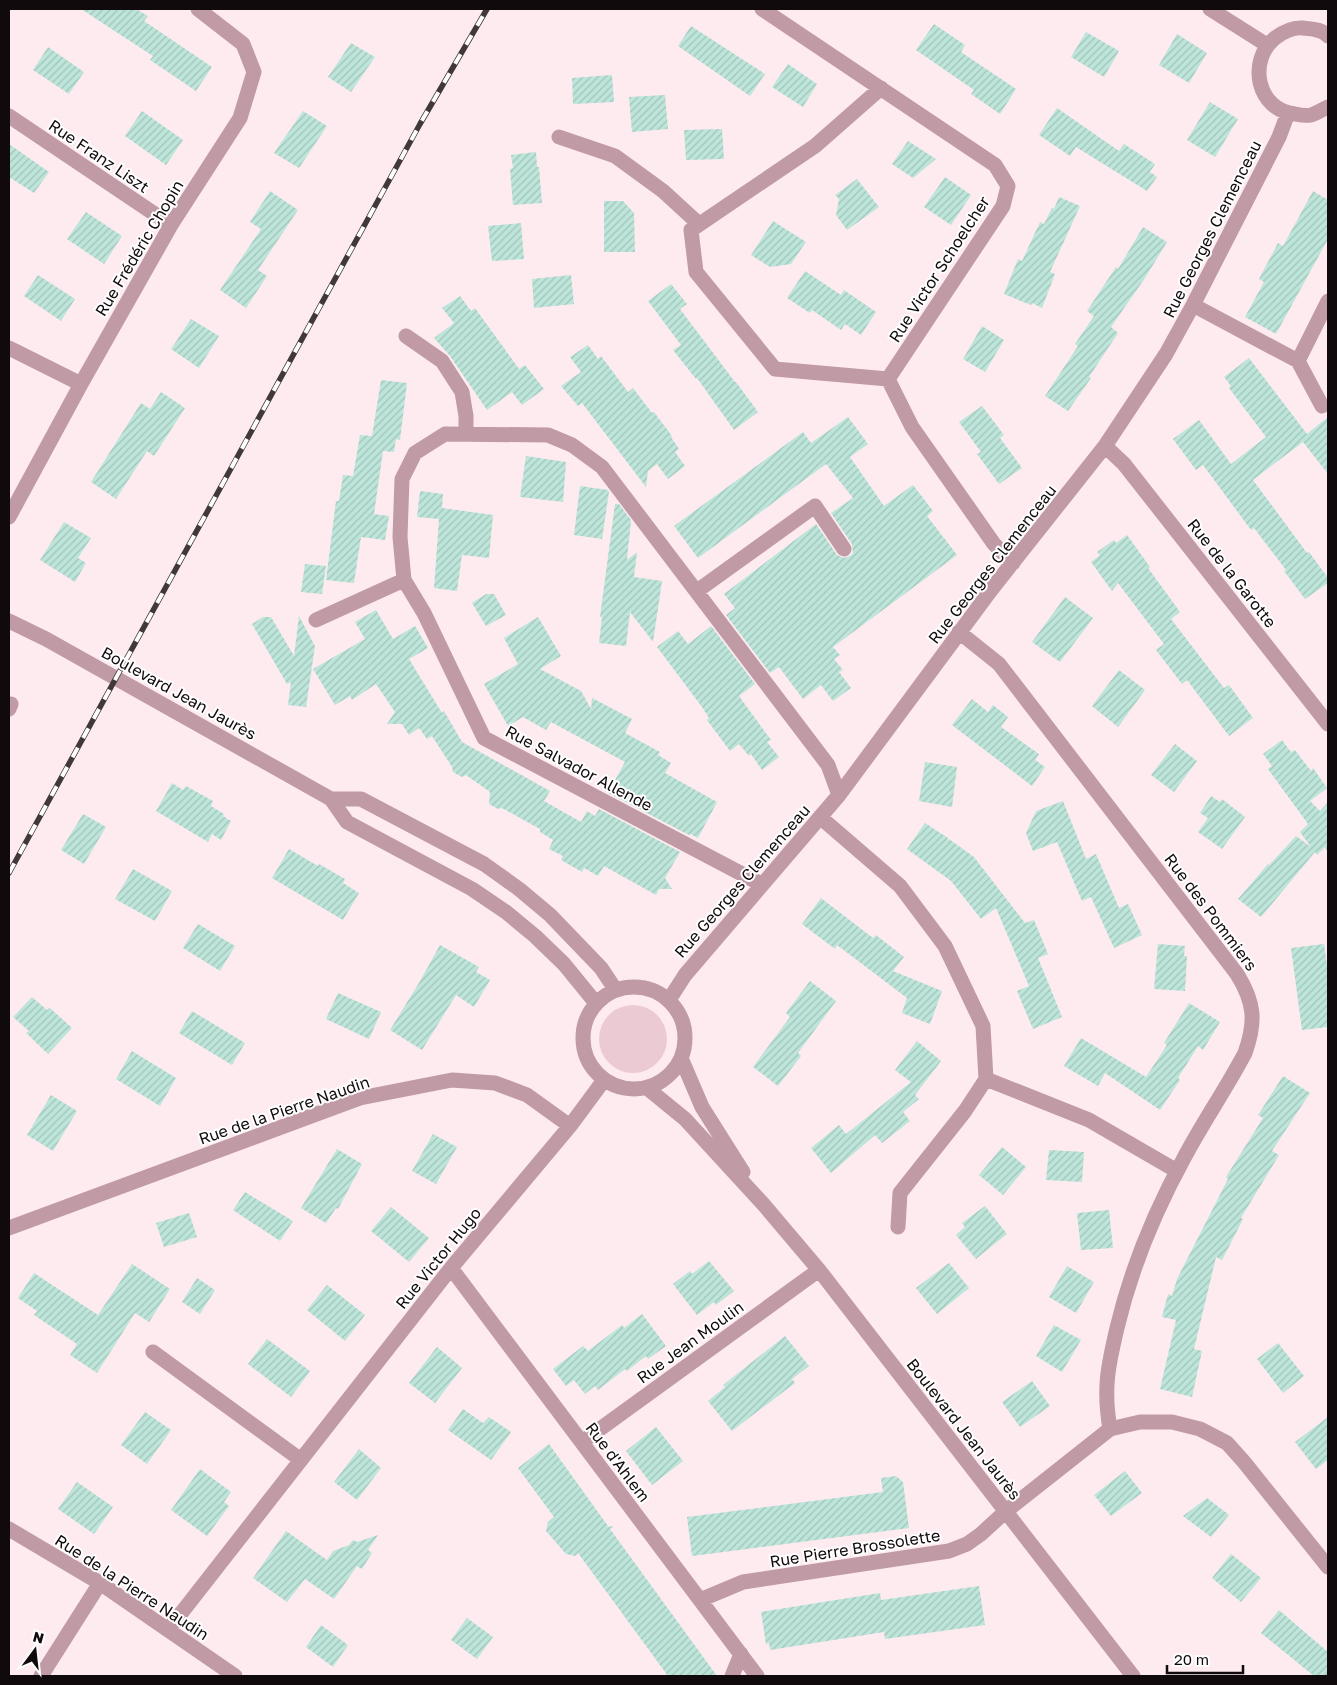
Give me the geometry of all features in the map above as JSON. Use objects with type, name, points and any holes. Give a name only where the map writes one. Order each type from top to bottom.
[{"type":"street","name":"Rue Frédéric Chopin","points":[[9,517],[80,384],[171,225],[240,118],[254,72],[243,44],[198,9]]},
{"type":"street","name":"Rue Victor Schoelcher","points":[[762,9],[996,165],[1008,186],[1003,206],[888,378]]},
{"type":"street","points":[[1210,9],[1267,45]]},
{"type":"street","points":[[1327,31],[1298,28],[1282,32],[1267,45],[1260,57],[1258,74],[1263,91],[1273,105],[1288,113],[1309,115],[1328,107]]},
{"type":"street","points":[[881,88],[814,146],[691,230],[696,272],[775,369],[888,378],[912,426],[994,544],[1013,563]]},
{"type":"street","name":"Rue Georges Clemenceau","points":[[668,1000],[685,975],[839,795],[959,632],[1105,446],[1166,354],[1193,305],[1279,136],[1288,113]]},
{"type":"street","name":"Rue Franz Liszt","points":[[9,116],[171,225]]},
{"type":"street","points":[[559,137],[615,156],[663,191],[700,224]]},
{"type":"street","points":[[1298,361],[1328,301]]},
{"type":"street","points":[[1193,305],[1298,361],[1322,406]]},
{"type":"street","points":[[406,336],[442,361],[462,392],[466,416],[466,434]]},
{"type":"street","points":[[9,348],[80,384]]},
{"type":"street","name":"Rue Salvador Allende","points":[[761,884],[484,738],[424,613],[404,580],[400,537],[402,478],[415,453],[445,434],[548,435],[572,445],[602,467],[828,765],[839,795]]},
{"type":"street","name":"Rue de la Garotte","points":[[1105,446],[1124,464],[1328,724]]},
{"type":"street","points":[[697,591],[815,506],[844,549]]},
{"type":"street","points":[[316,620],[404,580]]},
{"type":"street","name":"Boulevard Jean Jaurès","points":[[9,621],[46,639],[330,798],[347,822],[472,889],[506,912],[535,936],[564,964],[595,1002]]},
{"type":"street","name":"Rue des Pommiers","points":[[959,632],[999,664],[1238,974],[1246,989],[1253,1019],[1251,1035],[1245,1053],[1177,1171],[1142,1247],[1122,1307],[1108,1368],[1106,1404],[1110,1429]]},
{"type":"street","name":"Boulevard Jean Jaurès","points":[[330,798],[361,799],[484,864],[519,889],[550,915],[601,968],[615,989]]},
{"type":"street","points":[[820,817],[900,886],[945,946],[983,1026],[986,1079],[965,1111],[900,1193],[898,1227]]},
{"type":"street","points":[[634,986],[652,990],[668,1000],[678,1012],[684,1027],[685,1042],[681,1058],[673,1071],[661,1082],[647,1088],[624,1089],[604,1080],[589,1064],[582,1043],[584,1021],[595,1002],[615,989],[634,986]]},
{"type":"street","name":"Boulevard Jean Jaurès","points":[[681,1058],[702,1107],[764,1205]]},
{"type":"street","points":[[986,1079],[1089,1120],[1177,1171]]},
{"type":"street","name":"Rue de la Pierre Naudin","points":[[9,1228],[360,1098],[452,1080],[494,1082],[527,1095],[570,1126]]},
{"type":"street","name":"Rue Victor Hugo","points":[[168,1630],[451,1268],[570,1126],[604,1080]]},
{"type":"street","name":"Boulevard Jean Jaurès","points":[[647,1088],[685,1119],[764,1205],[819,1270],[1133,1676]]},
{"type":"street","name":"Rue d'Ahlem","points":[[451,1268],[757,1676]]},
{"type":"street","name":"Rue Jean Moulin","points":[[582,1442],[819,1270]]},
{"type":"street","points":[[153,1352],[301,1460]]},
{"type":"street","points":[[1110,1429],[1140,1422],[1172,1422],[1200,1429],[1227,1443],[1328,1567]]},
{"type":"street","name":"Rue Pierre Brossolette","points":[[700,1600],[743,1582],[949,1552],[967,1544],[1110,1429]]},
{"type":"street","name":"Rue de la Pierre Naudin","points":[[9,1528],[100,1583],[235,1676]]},
{"type":"street","points":[[42,1676],[100,1583]]},
{"type":"street","points":[[732,1676],[740,1654]]},
{"type":"shaded area","points":[[633,1005],[646,1007],[657,1015],[665,1026],[667,1039],[665,1052],[657,1063],[646,1071],[633,1073],[620,1071],[609,1063],[601,1052],[599,1039],[601,1026],[609,1015],[620,1007]]},
{"type":"building","points":[[81,9],[136,9],[148,16],[144,21],[212,67],[196,91],[150,60],[153,56]]},
{"type":"building","points":[[934,24],[965,45],[961,52],[1016,89],[1000,114],[971,94],[974,90],[916,50]]},
{"type":"building","points":[[691,26],[765,74],[750,96],[678,46]]},
{"type":"building","points":[[1086,32],[1119,51],[1104,77],[1071,57]]},
{"type":"building","points":[[1177,34],[1207,53],[1189,83],[1159,65]]},
{"type":"building","points":[[351,43],[375,57],[351,92],[328,77]]},
{"type":"building","points":[[48,47],[84,72],[69,94],[33,70]]},
{"type":"building","points":[[788,64],[817,84],[803,107],[772,87]]},
{"type":"building","points":[[612,75],[614,102],[573,104],[572,78]]},
{"type":"building","points":[[665,95],[668,129],[632,132],[629,97]]},
{"type":"building","points":[[1210,102],[1238,119],[1215,157],[1187,140]]},
{"type":"building","points":[[1057,108],[1119,151],[1124,144],[1155,164],[1150,172],[1157,177],[1147,191],[1076,147],[1070,156],[1039,135]]},
{"type":"building","points":[[142,111],[183,140],[166,165],[125,136]]},
{"type":"building","points":[[303,111],[327,126],[299,168],[274,153]]},
{"type":"building","points":[[722,129],[724,159],[686,160],[684,130]]},
{"type":"building","points":[[908,141],[936,159],[913,178],[892,164]]},
{"type":"building","points":[[9,144],[49,172],[34,193],[9,177]]},
{"type":"building","points":[[536,152],[542,203],[513,205],[510,169],[513,168],[511,155]]},
{"type":"building","points":[[945,177],[971,195],[951,225],[924,207]]},
{"type":"building","points":[[857,179],[879,207],[847,230],[836,215],[839,199],[835,195]]},
{"type":"building","points":[[270,191],[298,210],[258,270],[267,276],[246,308],[220,290],[261,229],[250,222]]},
{"type":"building","points":[[1313,191],[1328,200],[1328,239],[1276,334],[1245,317],[1264,282],[1259,279],[1278,243],[1283,246]]},
{"type":"building","points":[[1059,197],[1080,206],[1050,272],[1055,274],[1042,308],[1004,294],[1018,259],[1022,261],[1040,222],[1044,224]]},
{"type":"building","points":[[604,201],[623,201],[634,213],[635,252],[604,252]]},
{"type":"building","points":[[86,212],[122,236],[104,264],[67,239]]},
{"type":"building","points":[[773,221],[806,242],[791,264],[770,267],[751,255]]},
{"type":"building","points":[[521,223],[524,259],[492,261],[488,226]]},
{"type":"building","points":[[1143,227],[1167,242],[1111,327],[1118,333],[1089,377],[1091,378],[1068,411],[1045,396],[1078,346],[1075,344],[1094,316],[1087,311],[1116,267],[1118,269]]},
{"type":"building","points":[[805,271],[841,295],[844,290],[876,312],[861,335],[845,324],[841,330],[812,310],[810,313],[787,298]]},
{"type":"building","points":[[38,275],[75,299],[61,321],[24,296]]},
{"type":"building","points":[[571,275],[574,304],[534,308],[532,279]]},
{"type":"building","points":[[671,284],[687,304],[680,309],[758,412],[734,430],[697,378],[673,350],[681,345],[648,301]]},
{"type":"building","points":[[460,296],[471,311],[475,308],[519,369],[525,365],[544,389],[522,405],[512,392],[487,410],[450,356],[434,338],[454,323],[442,308]]},
{"type":"building","points":[[191,319],[219,336],[199,368],[171,349]]},
{"type":"building","points":[[982,326],[1004,340],[985,372],[963,359]]},
{"type":"building","points":[[588,345],[598,359],[601,356],[628,392],[633,388],[672,436],[679,449],[675,452],[685,466],[668,479],[657,464],[648,471],[646,487],[582,403],[578,406],[561,386],[581,372],[570,357]]},
{"type":"building","points":[[1249,358],[1307,434],[1328,417],[1328,474],[1303,442],[1253,480],[1328,578],[1328,583],[1305,599],[1284,571],[1286,570],[1254,528],[1251,530],[1203,465],[1196,470],[1173,439],[1199,420],[1231,464],[1266,437],[1229,388],[1231,386],[1224,377]]},
{"type":"building","points":[[381,380],[407,383],[400,440],[396,439],[394,452],[383,451],[374,514],[389,516],[385,540],[361,537],[354,583],[326,580],[336,501],[339,501],[343,475],[353,476],[360,435],[372,436]]},
{"type":"building","points":[[161,392],[185,408],[154,456],[147,451],[116,499],[91,482],[141,403],[150,409]]},
{"type":"building","points":[[982,406],[1004,435],[1000,438],[1022,468],[999,484],[977,454],[981,452],[959,422]]},
{"type":"building","points":[[848,417],[868,444],[850,457],[884,506],[913,485],[933,511],[927,516],[957,555],[833,647],[840,655],[834,659],[843,670],[839,672],[851,688],[833,701],[821,685],[803,699],[779,667],[770,673],[726,615],[735,608],[724,594],[816,524],[837,555],[844,558],[850,556],[853,553],[852,544],[831,513],[853,498],[826,464],[698,558],[674,526],[803,432],[811,443]]},
{"type":"building","points":[[526,456],[566,462],[563,502],[520,497]]},
{"type":"building","points":[[580,486],[608,490],[609,492],[602,539],[574,535]]},
{"type":"building","points":[[420,491],[443,494],[442,508],[493,515],[489,558],[462,555],[457,591],[434,588],[439,519],[417,517]]},
{"type":"building","points":[[615,504],[619,504],[631,520],[627,560],[637,552],[634,577],[662,581],[653,642],[630,612],[626,646],[599,643],[602,617],[600,617]]},
{"type":"building","points":[[64,522],[91,538],[78,558],[86,563],[75,582],[40,560]]},
{"type":"building","points":[[1127,535],[1180,612],[1171,619],[1224,688],[1229,685],[1253,718],[1229,736],[1187,680],[1182,684],[1156,650],[1164,644],[1118,583],[1112,591],[1091,562],[1100,555],[1097,552],[1114,540],[1116,543]]},
{"type":"building","points":[[305,564],[326,566],[322,594],[301,592]]},
{"type":"building","points":[[486,594],[494,594],[506,615],[486,626],[472,603]]},
{"type":"building","points":[[1065,597],[1093,618],[1060,662],[1032,642]]},
{"type":"building","points":[[376,610],[393,639],[415,626],[428,648],[409,659],[442,713],[444,711],[462,742],[550,791],[544,801],[581,822],[587,811],[595,816],[599,809],[680,852],[665,878],[672,889],[659,889],[656,895],[604,866],[598,876],[584,868],[582,872],[561,860],[563,856],[549,849],[553,840],[540,832],[540,829],[502,808],[498,809],[489,804],[490,792],[466,775],[462,777],[453,772],[452,767],[432,736],[427,739],[419,728],[409,735],[402,724],[387,724],[395,712],[376,684],[352,700],[350,696],[335,705],[313,669],[365,639],[355,622]]},
{"type":"building","points":[[299,616],[315,646],[306,707],[288,705],[291,682],[287,684],[252,624],[263,617],[271,617],[294,656]]},
{"type":"building","points":[[538,617],[561,656],[540,669],[581,691],[591,709],[592,698],[632,719],[625,733],[660,752],[658,755],[671,763],[665,773],[717,802],[698,838],[608,793],[625,762],[551,722],[546,730],[523,717],[508,726],[484,684],[518,664],[504,638]]},
{"type":"building","points":[[711,626],[755,684],[739,696],[771,740],[767,742],[779,757],[762,770],[751,754],[749,756],[739,744],[730,751],[707,720],[709,718],[702,707],[657,647],[678,631],[688,644]]},
{"type":"building","points":[[1119,670],[1145,690],[1118,727],[1092,706]]},
{"type":"building","points":[[972,699],[988,712],[993,705],[1008,717],[1001,727],[1039,754],[1035,760],[1045,767],[1032,786],[952,725]]},
{"type":"building","points":[[1282,740],[1291,752],[1295,750],[1311,771],[1313,768],[1327,788],[1310,801],[1320,811],[1328,802],[1328,853],[1325,847],[1317,855],[1315,852],[1261,917],[1238,899],[1268,864],[1296,836],[1311,847],[1300,832],[1308,824],[1268,769],[1272,766],[1263,754]]},
{"type":"building","points":[[1175,744],[1197,761],[1174,792],[1151,775]]},
{"type":"building","points":[[925,762],[957,767],[952,807],[919,801]]},
{"type":"building","points":[[172,783],[183,790],[186,786],[213,801],[211,806],[231,821],[221,840],[212,834],[208,842],[156,811]]},
{"type":"building","points":[[1211,796],[1220,802],[1222,799],[1245,817],[1222,849],[1198,832],[1208,818],[1200,813]]},
{"type":"building","points":[[1063,801],[1086,859],[1096,854],[1119,908],[1128,904],[1142,935],[1114,948],[1091,897],[1082,901],[1057,842],[1033,851],[1026,833],[1036,811]]},
{"type":"building","points":[[83,814],[106,827],[84,864],[61,850]]},
{"type":"building","points":[[925,823],[948,838],[947,841],[949,839],[974,857],[1025,923],[1034,920],[1048,954],[1038,958],[1062,1017],[1033,1029],[1017,991],[1029,986],[996,908],[981,919],[951,881],[907,849]]},
{"type":"building","points":[[289,849],[345,879],[343,883],[359,893],[343,920],[272,878]]},
{"type":"building","points":[[133,869],[172,891],[155,921],[115,899]]},
{"type":"building","points":[[821,898],[873,938],[876,935],[904,957],[893,971],[942,991],[930,1024],[902,1013],[907,998],[837,945],[835,949],[802,924]]},
{"type":"building","points":[[198,924],[235,946],[220,971],[183,948]]},
{"type":"building","points":[[1158,944],[1185,946],[1184,956],[1187,956],[1185,991],[1154,989]]},
{"type":"building","points":[[1324,944],[1328,973],[1328,1027],[1302,1030],[1291,948]]},
{"type":"building","points":[[440,945],[479,967],[476,972],[490,980],[474,1007],[456,995],[422,1050],[390,1030]]},
{"type":"building","points":[[810,981],[836,1001],[798,1053],[801,1056],[778,1086],[753,1067],[790,1017],[786,1013]]},
{"type":"building","points":[[338,993],[381,1012],[369,1039],[326,1019]]},
{"type":"building","points":[[32,997],[47,1010],[50,1008],[72,1028],[48,1054],[26,1033],[29,1031],[13,1017]]},
{"type":"building","points":[[1189,1003],[1220,1022],[1203,1050],[1198,1046],[1178,1078],[1180,1080],[1160,1110],[1105,1073],[1098,1086],[1064,1066],[1081,1038],[1146,1077],[1167,1045],[1164,1043]]},
{"type":"building","points":[[192,1011],[245,1043],[232,1065],[179,1033]]},
{"type":"building","points":[[917,1041],[941,1061],[915,1095],[919,1099],[903,1112],[910,1121],[882,1143],[875,1135],[831,1173],[811,1148],[839,1125],[846,1134],[911,1082],[895,1070]]},
{"type":"building","points":[[132,1051],[176,1078],[160,1106],[116,1079]]},
{"type":"building","points":[[1283,1076],[1310,1093],[1272,1151],[1279,1155],[1241,1218],[1243,1219],[1222,1260],[1216,1257],[1194,1349],[1202,1351],[1192,1397],[1160,1389],[1176,1320],[1162,1317],[1168,1294],[1172,1296],[1177,1279],[1228,1179],[1226,1177],[1263,1118],[1258,1115]]},
{"type":"building","points":[[51,1095],[77,1111],[53,1151],[27,1135]]},
{"type":"building","points":[[433,1134],[457,1147],[436,1184],[412,1171]]},
{"type":"building","points":[[1002,1147],[1026,1167],[1003,1195],[979,1175]]},
{"type":"building","points":[[337,1149],[362,1164],[338,1209],[336,1208],[326,1223],[301,1208]]},
{"type":"building","points":[[1049,1150],[1084,1152],[1082,1182],[1046,1180]]},
{"type":"building","points":[[245,1192],[293,1221],[280,1241],[233,1210]]},
{"type":"building","points":[[985,1206],[1007,1234],[976,1259],[956,1235],[965,1227],[962,1223]]},
{"type":"building","points":[[391,1207],[429,1238],[409,1262],[371,1231]]},
{"type":"building","points":[[1109,1210],[1113,1248],[1081,1250],[1077,1213]]},
{"type":"building","points":[[189,1213],[197,1237],[164,1247],[156,1223]]},
{"type":"building","points":[[709,1261],[734,1291],[716,1305],[714,1302],[697,1315],[673,1284],[690,1271],[692,1274]]},
{"type":"building","points":[[949,1263],[969,1288],[937,1314],[916,1288]]},
{"type":"building","points":[[132,1264],[170,1289],[149,1322],[135,1313],[97,1373],[70,1355],[77,1344],[34,1315],[37,1311],[18,1298],[34,1273],[98,1315]]},
{"type":"building","points":[[1067,1266],[1094,1282],[1076,1313],[1049,1297]]},
{"type":"building","points":[[197,1278],[215,1290],[200,1314],[182,1302]]},
{"type":"building","points":[[327,1285],[365,1315],[345,1341],[307,1310]]},
{"type":"building","points":[[642,1314],[666,1346],[648,1359],[646,1356],[627,1371],[625,1369],[598,1390],[595,1386],[585,1394],[574,1380],[566,1386],[553,1369],[583,1346],[588,1351],[622,1325],[624,1328]]},
{"type":"building","points":[[1054,1325],[1081,1340],[1062,1372],[1036,1356]]},
{"type":"building","points":[[785,1336],[809,1366],[792,1379],[795,1383],[732,1431],[708,1401],[725,1387],[723,1385]]},
{"type":"building","points":[[267,1339],[310,1371],[291,1397],[248,1364]]},
{"type":"building","points":[[1278,1343],[1304,1376],[1283,1393],[1257,1359]]},
{"type":"building","points":[[437,1347],[462,1368],[435,1403],[409,1383]]},
{"type":"building","points":[[1032,1381],[1050,1406],[1020,1427],[1002,1402]]},
{"type":"building","points":[[463,1409],[483,1423],[489,1417],[511,1432],[491,1460],[448,1430]]},
{"type":"building","points":[[145,1412],[171,1430],[147,1464],[121,1445]]},
{"type":"building","points":[[1328,1417],[1328,1460],[1316,1469],[1295,1442]]},
{"type":"building","points":[[656,1427],[683,1461],[652,1485],[626,1451]]},
{"type":"building","points":[[549,1444],[608,1526],[606,1527],[614,1526],[610,1529],[717,1676],[668,1676],[578,1553],[575,1556],[566,1554],[546,1531],[548,1522],[554,1517],[518,1468]]},
{"type":"building","points":[[359,1449],[381,1468],[357,1500],[334,1482]]},
{"type":"building","points":[[200,1469],[231,1492],[224,1502],[229,1506],[207,1536],[171,1510]]},
{"type":"building","points":[[1125,1471],[1142,1493],[1111,1516],[1094,1495]]},
{"type":"building","points":[[896,1476],[903,1482],[909,1528],[692,1556],[687,1517],[883,1492],[881,1478]]},
{"type":"building","points":[[77,1482],[113,1507],[94,1534],[58,1509]]},
{"type":"building","points":[[1207,1498],[1229,1515],[1211,1537],[1183,1516]]},
{"type":"building","points":[[286,1531],[327,1560],[333,1551],[349,1545],[353,1540],[357,1542],[378,1535],[368,1550],[372,1553],[362,1569],[357,1566],[334,1599],[305,1579],[287,1602],[253,1578]]},
{"type":"building","points":[[1231,1554],[1261,1578],[1241,1602],[1212,1578]]},
{"type":"building","points":[[979,1586],[985,1625],[885,1639],[884,1632],[770,1650],[769,1643],[766,1644],[761,1612],[880,1593],[881,1600]]},
{"type":"building","points":[[1279,1610],[1328,1652],[1328,1676],[1314,1676],[1261,1633]]},
{"type":"building","points":[[467,1618],[493,1637],[477,1659],[451,1640]]},
{"type":"building","points":[[321,1625],[348,1645],[333,1667],[306,1647]]},
{"type":"railway","points":[[9,873],[420,124],[487,9]]}]
